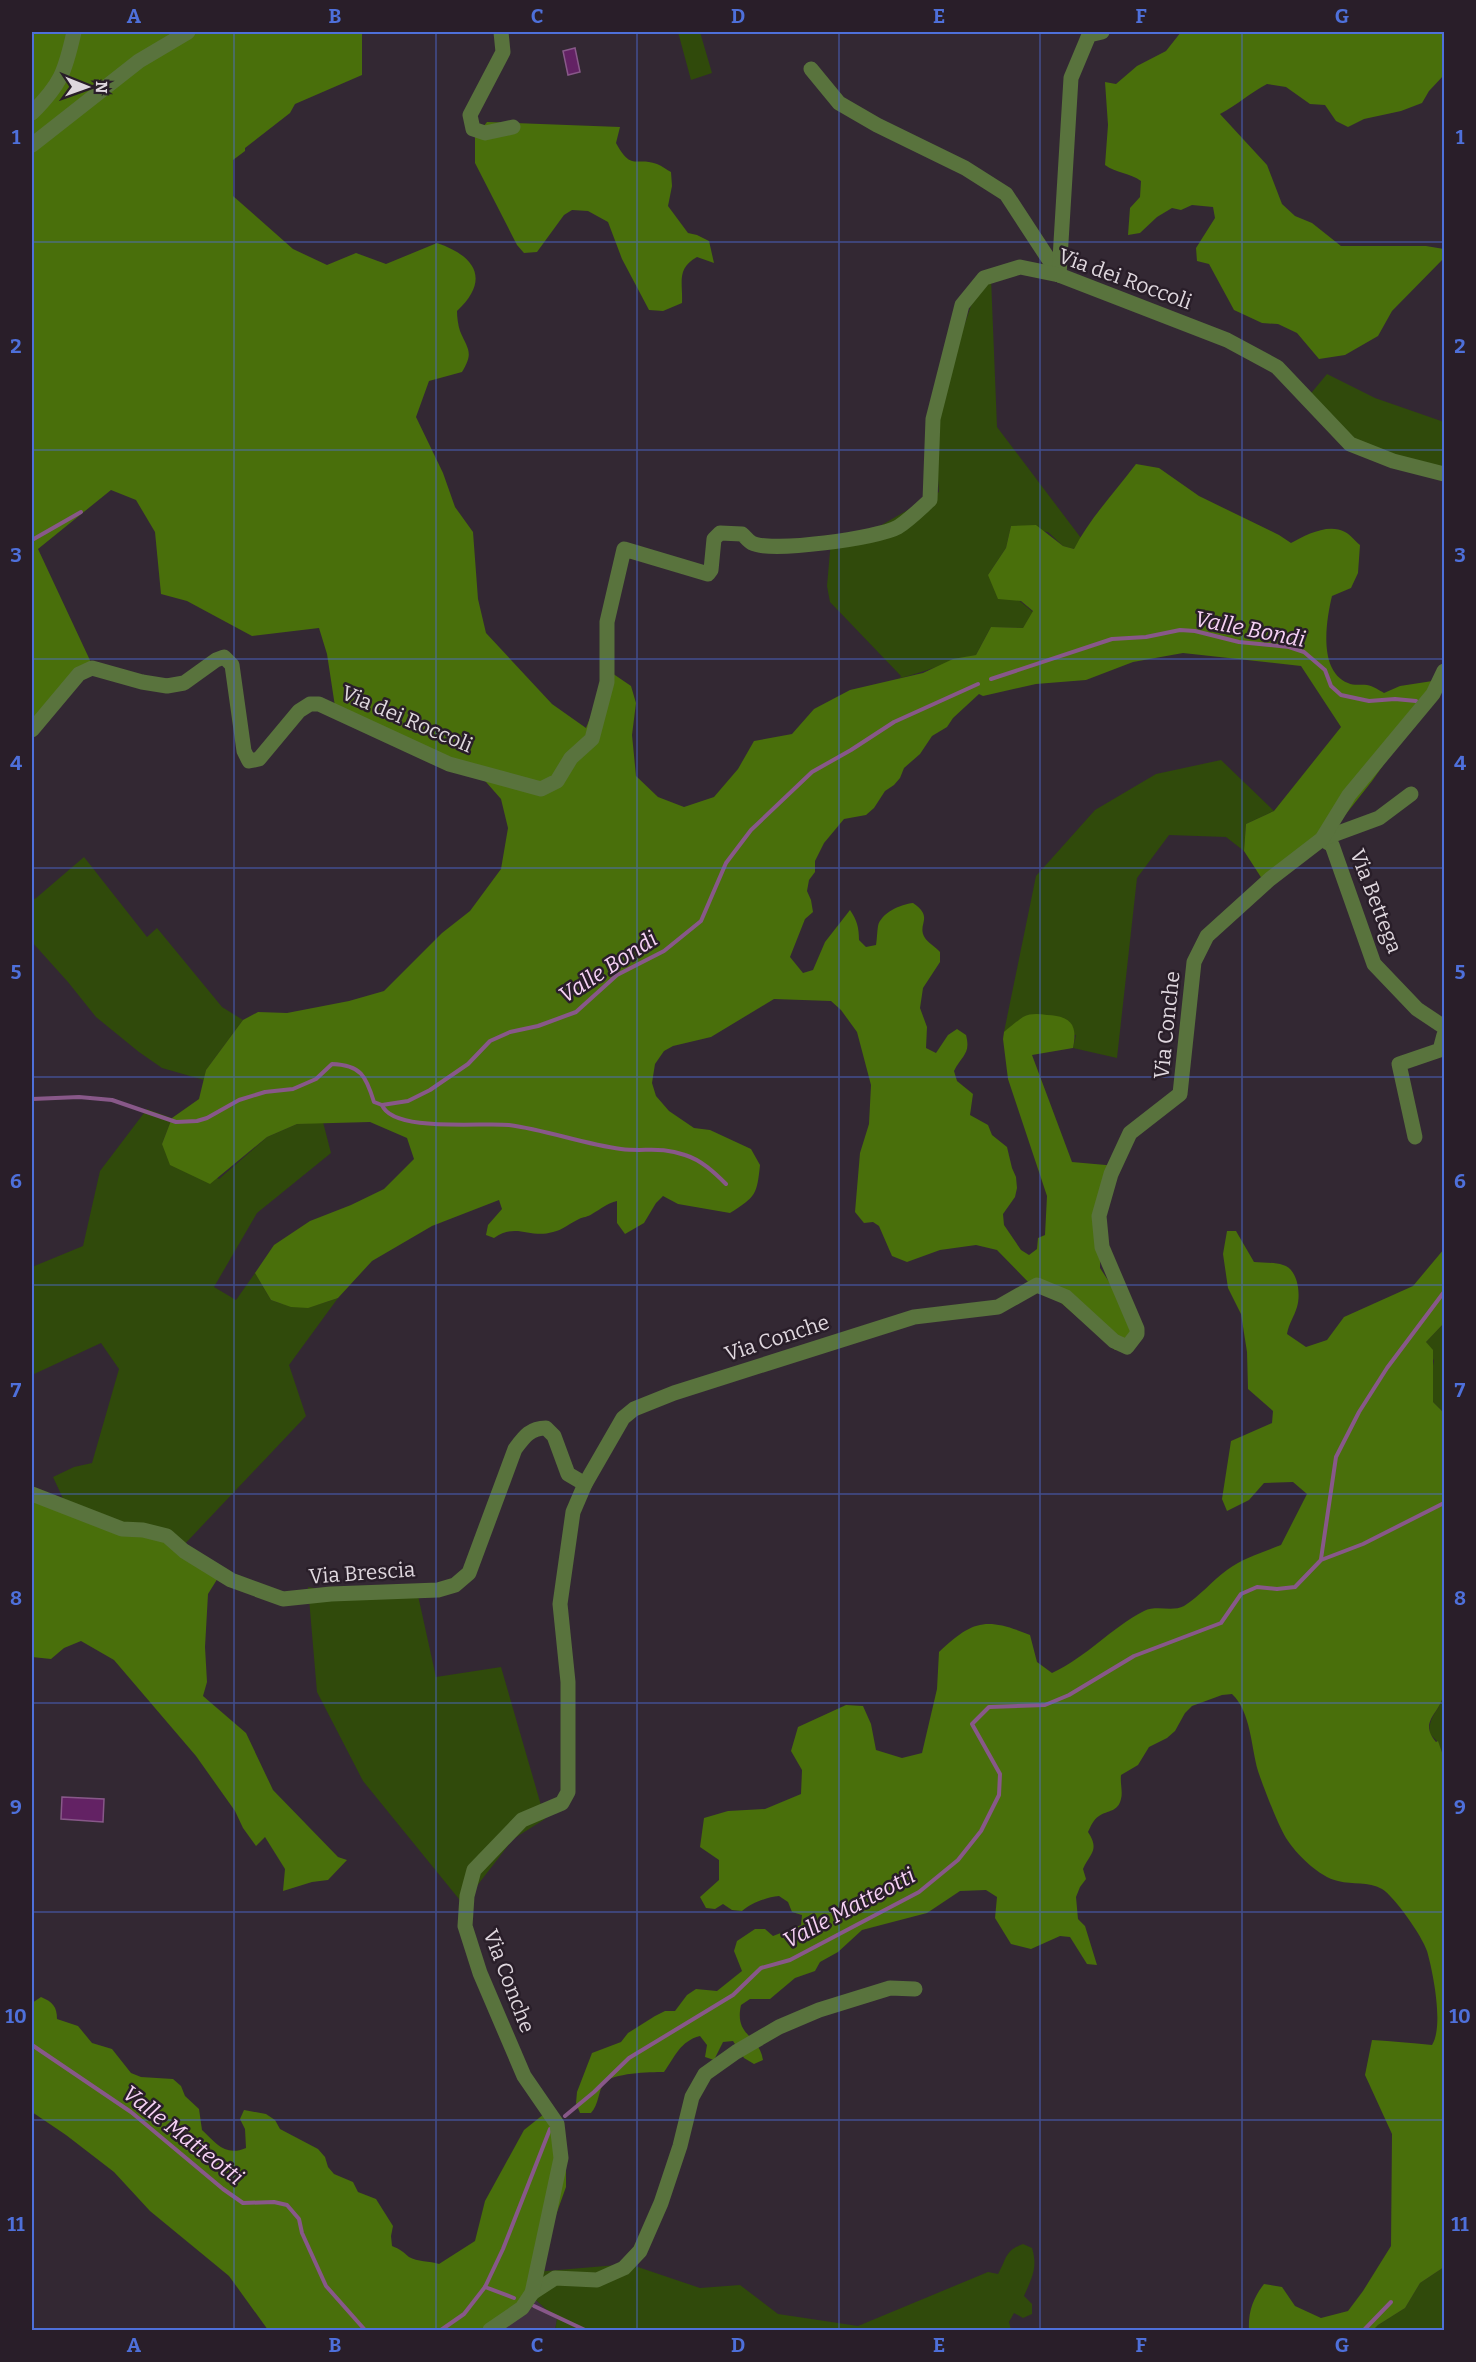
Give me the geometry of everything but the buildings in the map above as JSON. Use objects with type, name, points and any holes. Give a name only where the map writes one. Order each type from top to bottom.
[{"type":"street","points":[[32,113],[53,92],[66,68],[74,32]]},
{"type":"street","points":[[32,145],[139,61],[188,32]]},
{"type":"street","points":[[501,32],[503,52],[470,115],[473,129],[485,133],[513,127]]},
{"type":"street","points":[[1059,275],[1071,78],[1089,35],[1102,32]]},
{"type":"street","points":[[811,69],[839,103],[877,125],[965,168],[1006,194],[1059,275]]},
{"type":"street","name":"Via dei Roccoli","points":[[32,730],[79,674],[92,668],[142,682],[167,686],[184,683],[216,660],[224,657],[232,665],[244,751],[249,761],[259,759],[299,711],[310,704],[319,704],[449,764],[541,789],[557,781],[571,758],[592,739],[607,682],[607,622],[624,549],[708,574],[711,570],[714,538],[720,533],[742,534],[753,544],[783,546],[844,541],[879,534],[897,527],[930,500],[933,419],[962,305],[984,278],[1020,267],[1059,275],[1227,340],[1276,367],[1350,444],[1394,461],[1444,474]]},
{"type":"street","name":"Via Conche","points":[[490,2331],[522,2308],[532,2293],[561,2158],[557,2124],[524,2076],[480,1973],[465,1926],[467,1896],[474,1870],[522,1820],[562,1803],[568,1792],[568,1682],[560,1604],[573,1512],[585,1484],[623,1418],[634,1409],[699,1385],[914,1317],[998,1307],[1037,1285],[1065,1297],[1114,1341],[1127,1347],[1137,1334],[1137,1329],[1102,1247],[1099,1216],[1111,1174],[1130,1133],[1180,1094],[1194,962],[1207,936],[1270,879],[1322,839],[1348,795],[1433,694],[1444,671]]},
{"type":"street","points":[[1322,839],[1379,818],[1411,794]]},
{"type":"street","name":"Via Bettega","points":[[1322,839],[1332,845],[1374,964],[1418,1009],[1444,1027]]},
{"type":"street","points":[[1415,1137],[1399,1064],[1440,1050],[1444,1035]]},
{"type":"street","name":"Via Brescia","points":[[32,1494],[122,1529],[143,1530],[167,1536],[184,1551],[231,1580],[283,1599],[331,1594],[438,1590],[455,1585],[469,1573],[515,1449],[526,1434],[535,1428],[546,1428],[554,1436],[563,1457],[564,1468],[568,1474],[585,1484]]},
{"type":"street","points":[[532,2293],[555,2278],[597,2280],[624,2268],[640,2251],[662,2203],[692,2097],[705,2074],[736,2052],[779,2027],[819,2010],[890,1988],[915,1989]]},
{"type":"shaded area","points":[[575,48],[580,72],[568,75],[563,51]]},
{"type":"shaded area","points":[[62,1797],[104,1799],[103,1822],[61,1819]]},
{"type":"shaded area","points":[[528,2293],[557,2319],[555,2330],[491,2330]]},
{"type":"green space","points":[[32,32],[362,32],[362,75],[295,104],[290,113],[245,148],[245,151],[233,160],[233,196],[293,249],[327,265],[356,253],[386,264],[437,243],[450,248],[469,262],[476,279],[474,289],[457,311],[459,329],[469,351],[468,360],[462,372],[429,381],[416,417],[443,473],[455,507],[473,532],[478,599],[486,633],[552,704],[586,728],[609,671],[631,686],[636,703],[632,735],[636,776],[658,797],[684,807],[714,797],[738,769],[754,741],[792,734],[814,709],[850,690],[923,673],[953,659],[976,655],[991,627],[1023,628],[1033,611],[1021,601],[998,599],[988,575],[1006,548],[1011,526],[1036,525],[1063,546],[1074,549],[1095,516],[1136,464],[1159,468],[1199,496],[1291,543],[1317,531],[1332,529],[1345,532],[1360,545],[1358,573],[1351,588],[1332,596],[1326,644],[1332,668],[1338,677],[1348,683],[1369,686],[1384,693],[1400,686],[1439,680],[1428,702],[1372,781],[1327,838],[1266,885],[1244,851],[1246,824],[1274,811],[1341,727],[1301,666],[1183,653],[1133,662],[1086,680],[1036,684],[983,696],[979,694],[953,718],[947,727],[932,736],[920,754],[904,768],[900,778],[885,791],[874,808],[866,815],[844,819],[824,843],[815,861],[815,872],[809,880],[807,891],[813,912],[805,919],[790,957],[803,973],[813,970],[825,942],[850,910],[857,924],[859,940],[866,947],[876,945],[880,921],[892,910],[913,903],[923,913],[922,929],[926,940],[940,952],[940,962],[923,988],[920,1008],[927,1027],[926,1048],[936,1053],[948,1035],[957,1029],[966,1035],[967,1051],[954,1071],[957,1081],[973,1094],[970,1115],[988,1125],[992,1135],[1007,1147],[1017,1188],[1015,1197],[1003,1214],[1004,1225],[1021,1250],[1029,1255],[1037,1249],[1038,1238],[1045,1235],[1047,1196],[1008,1079],[1004,1032],[1023,1017],[1032,1014],[1062,1017],[1071,1023],[1074,1033],[1073,1048],[1032,1055],[1072,1162],[1117,1166],[1101,1221],[1100,1268],[1136,1323],[1126,1350],[1115,1350],[1052,1295],[1034,1288],[997,1250],[976,1245],[940,1250],[907,1262],[892,1256],[879,1226],[873,1222],[864,1223],[855,1212],[860,1153],[869,1124],[871,1085],[857,1032],[841,1010],[831,1001],[774,999],[711,1037],[673,1046],[664,1051],[655,1064],[652,1083],[656,1096],[669,1111],[694,1128],[710,1130],[751,1149],[760,1165],[754,1194],[730,1213],[678,1204],[663,1196],[644,1223],[625,1234],[617,1223],[617,1201],[557,1231],[537,1234],[510,1231],[494,1238],[486,1235],[488,1225],[502,1209],[499,1200],[432,1226],[372,1261],[338,1298],[308,1308],[291,1307],[271,1300],[255,1273],[274,1245],[310,1221],[384,1189],[414,1159],[407,1138],[370,1122],[297,1124],[267,1137],[210,1184],[170,1165],[162,1144],[172,1118],[199,1099],[206,1070],[243,1020],[258,1012],[287,1013],[349,1001],[384,991],[442,933],[470,911],[501,869],[508,828],[501,799],[479,774],[336,713],[327,654],[319,628],[252,636],[187,601],[161,594],[155,532],[136,500],[111,490],[38,549],[95,671],[84,670],[32,725]]},
{"type":"green space","points":[[678,32],[700,32],[712,73],[691,80]]},
{"type":"green space","points":[[1181,32],[1444,32],[1444,75],[1429,91],[1422,103],[1401,111],[1364,119],[1348,127],[1336,121],[1325,105],[1310,104],[1286,87],[1267,84],[1220,114],[1267,165],[1282,204],[1295,216],[1312,223],[1341,246],[1426,246],[1444,249],[1444,258],[1392,311],[1378,336],[1345,355],[1319,359],[1297,333],[1278,324],[1262,323],[1234,310],[1209,264],[1197,261],[1196,248],[1215,218],[1213,207],[1192,205],[1181,210],[1172,208],[1157,217],[1140,233],[1128,235],[1130,208],[1140,197],[1141,181],[1105,165],[1108,125],[1105,82],[1116,84],[1137,66],[1166,51]]},
{"type":"green space","points":[[487,122],[620,127],[616,143],[626,157],[634,161],[657,164],[671,172],[672,186],[668,206],[688,233],[709,241],[714,263],[697,257],[690,262],[683,271],[682,303],[663,311],[649,310],[622,259],[608,222],[588,211],[572,210],[564,215],[537,252],[524,253],[517,245],[475,163],[475,137]]},
{"type":"green space","points":[[991,278],[997,427],[1081,538],[1074,549],[1063,546],[1048,532],[1011,526],[1006,548],[988,575],[1033,612],[1023,628],[991,627],[976,655],[900,678],[901,676],[830,602],[827,586],[831,540],[852,542],[939,492],[933,415],[973,300]]},
{"type":"green space","points":[[1327,374],[1375,398],[1444,422],[1444,474],[1341,443],[1303,403]]},
{"type":"green space","points":[[1221,760],[1274,811],[1246,824],[1244,851],[1226,837],[1169,835],[1137,878],[1117,1058],[1073,1048],[1076,1035],[1004,1032],[1036,876],[1095,810],[1156,774]]},
{"type":"green space","points":[[84,857],[147,937],[157,928],[222,1007],[243,1020],[206,1070],[204,1080],[162,1068],[139,1052],[96,1017],[32,942],[32,896],[35,899]]},
{"type":"green space","points":[[147,1109],[172,1118],[162,1144],[219,1179],[267,1137],[297,1124],[323,1122],[331,1153],[257,1213],[214,1287],[236,1300],[255,1273],[271,1300],[305,1307],[338,1298],[289,1365],[306,1416],[181,1548],[67,1507],[53,1477],[74,1467],[92,1463],[119,1369],[101,1343],[32,1375],[32,1267],[83,1246],[100,1171]]},
{"type":"green space","points":[[1227,1231],[1236,1231],[1254,1262],[1280,1264],[1292,1271],[1297,1283],[1298,1302],[1287,1334],[1306,1347],[1327,1340],[1344,1317],[1413,1286],[1444,1249],[1444,1323],[1426,1342],[1433,1350],[1433,1402],[1444,1413],[1444,1690],[1443,1698],[1432,1716],[1429,1728],[1436,1742],[1438,1741],[1444,1758],[1444,2267],[1420,2283],[1405,2308],[1373,2330],[1249,2330],[1249,2317],[1254,2300],[1264,2284],[1282,2287],[1295,2306],[1321,2318],[1348,2311],[1391,2246],[1392,2134],[1365,2075],[1372,2040],[1432,2045],[1437,2025],[1437,2012],[1432,1972],[1427,1951],[1420,1936],[1408,1917],[1387,1893],[1371,1885],[1344,1882],[1323,1875],[1302,1858],[1290,1844],[1260,1778],[1247,1720],[1232,1694],[1222,1695],[1192,1706],[1185,1713],[1175,1731],[1149,1747],[1138,1765],[1121,1775],[1120,1803],[1115,1809],[1102,1814],[1091,1825],[1088,1832],[1094,1847],[1083,1869],[1086,1879],[1076,1897],[1078,1919],[1085,1926],[1097,1965],[1087,1964],[1070,1937],[1060,1936],[1031,1949],[1011,1944],[995,1918],[997,1897],[986,1890],[960,1891],[927,1913],[862,1930],[838,1952],[820,1962],[815,1971],[795,1978],[770,1999],[750,1999],[741,2005],[741,2023],[761,2051],[763,2060],[754,2064],[744,2058],[733,2041],[723,2042],[714,2060],[705,2057],[707,2045],[700,2036],[693,2038],[683,2046],[664,2072],[632,2074],[608,2080],[602,2086],[596,2106],[591,2113],[580,2113],[576,2103],[577,2092],[592,2053],[621,2042],[628,2033],[655,2016],[665,2011],[675,2011],[687,1995],[696,1989],[717,1991],[742,1971],[734,1951],[737,1941],[755,1929],[765,1929],[773,1936],[801,1925],[802,1915],[792,1912],[788,1902],[779,1896],[759,1901],[742,1911],[732,1910],[723,1904],[715,1909],[706,1908],[700,1897],[719,1880],[719,1860],[700,1847],[704,1818],[728,1811],[765,1809],[801,1794],[802,1770],[791,1751],[798,1727],[846,1705],[863,1706],[871,1724],[876,1750],[902,1758],[922,1753],[937,1689],[939,1652],[961,1633],[981,1625],[991,1624],[1030,1635],[1037,1662],[1052,1673],[1077,1659],[1121,1625],[1144,1611],[1180,1608],[1233,1566],[1281,1545],[1307,1494],[1293,1482],[1264,1483],[1249,1500],[1227,1511],[1222,1499],[1231,1441],[1272,1423],[1273,1411],[1248,1389],[1247,1352],[1241,1314],[1228,1288],[1223,1254]]},
{"type":"green space","points":[[1444,1323],[1444,1413],[1433,1402],[1434,1361],[1426,1342]]},
{"type":"green space","points":[[32,1494],[181,1548],[221,1573],[208,1594],[205,1647],[207,1682],[203,1696],[246,1733],[273,1790],[338,1857],[347,1860],[328,1880],[312,1882],[283,1891],[285,1869],[265,1837],[256,1846],[243,1828],[235,1811],[196,1756],[114,1660],[81,1641],[64,1648],[51,1659],[32,1657]]},
{"type":"green space","points":[[308,1587],[349,1594],[417,1591],[436,1677],[501,1667],[545,1819],[513,1839],[463,1904],[363,1781],[317,1692]]},
{"type":"green space","points":[[1444,1690],[1444,1758],[1438,1742],[1430,1734],[1430,1727]]},
{"type":"green space","points":[[41,1997],[54,2005],[57,2019],[78,2026],[92,2043],[112,2049],[131,2073],[141,2077],[173,2079],[181,2086],[185,2096],[199,2109],[202,2130],[221,2147],[232,2151],[246,2148],[245,2129],[240,2119],[244,2110],[266,2114],[275,2120],[280,2129],[318,2149],[334,2174],[353,2182],[358,2192],[376,2199],[393,2226],[392,2246],[416,2260],[439,2264],[475,2241],[485,2201],[524,2130],[544,2114],[566,2143],[566,2187],[528,2293],[491,2330],[268,2330],[229,2276],[150,2211],[114,2172],[32,2112],[32,2003]]},
{"type":"green space","points":[[1023,2244],[1032,2248],[1034,2255],[1033,2272],[1024,2296],[1032,2304],[1032,2314],[1023,2318],[1014,2313],[1009,2322],[1011,2330],[555,2330],[557,2319],[528,2293],[535,2272],[629,2264],[700,2288],[740,2285],[778,2314],[858,2326],[988,2272],[998,2274],[1009,2253]]},
{"type":"green space","points":[[1444,2267],[1444,2330],[1373,2330],[1405,2308],[1420,2283]]},
{"type":"waterway","points":[[32,540],[81,512]]},
{"type":"waterway","name":"Valle Bondi","points":[[991,679],[1112,639],[1146,637],[1180,630],[1195,631],[1239,642],[1289,647],[1304,652],[1325,670],[1331,686],[1341,695],[1369,701],[1395,699],[1416,701]]},
{"type":"waterway","name":"Valle Bondi","points":[[32,1099],[79,1097],[112,1100],[176,1122],[197,1121],[239,1100],[265,1092],[293,1089],[316,1079],[332,1064],[350,1067],[361,1074],[374,1102],[382,1105],[408,1101],[430,1090],[468,1064],[490,1041],[510,1032],[538,1026],[576,1012],[617,975],[664,951],[701,921],[726,863],[751,830],[812,772],[894,722],[978,684]]},
{"type":"waterway","points":[[382,1105],[390,1114],[403,1120],[420,1123],[509,1125],[607,1147],[676,1152],[702,1163],[726,1184]]},
{"type":"waterway","name":"Valle Matteotti","points":[[1321,1559],[1336,1457],[1359,1412],[1387,1368],[1444,1292]]},
{"type":"waterway","name":"Valle Matteotti","points":[[565,2116],[629,2058],[733,1995],[761,1968],[790,1960],[919,1892],[958,1860],[981,1831],[999,1795],[1000,1774],[972,1724],[989,1707],[1045,1705],[1069,1695],[1134,1656],[1221,1623],[1241,1594],[1257,1587],[1277,1589],[1295,1587],[1321,1560],[1363,1544],[1444,1503]]},
{"type":"waterway","name":"Valle Matteotti","points":[[32,2045],[131,2112],[243,2203],[274,2202],[287,2205],[299,2219],[302,2233],[326,2286],[365,2330]]},
{"type":"waterway","name":"Valle Matteotti","points":[[441,2330],[464,2314],[485,2287],[503,2249],[550,2129]]},
{"type":"waterway","points":[[485,2287],[514,2298]]},
{"type":"waterway","points":[[1364,2330],[1391,2302]]},
{"type":"waterway","points":[[534,2306],[585,2330]]}]
